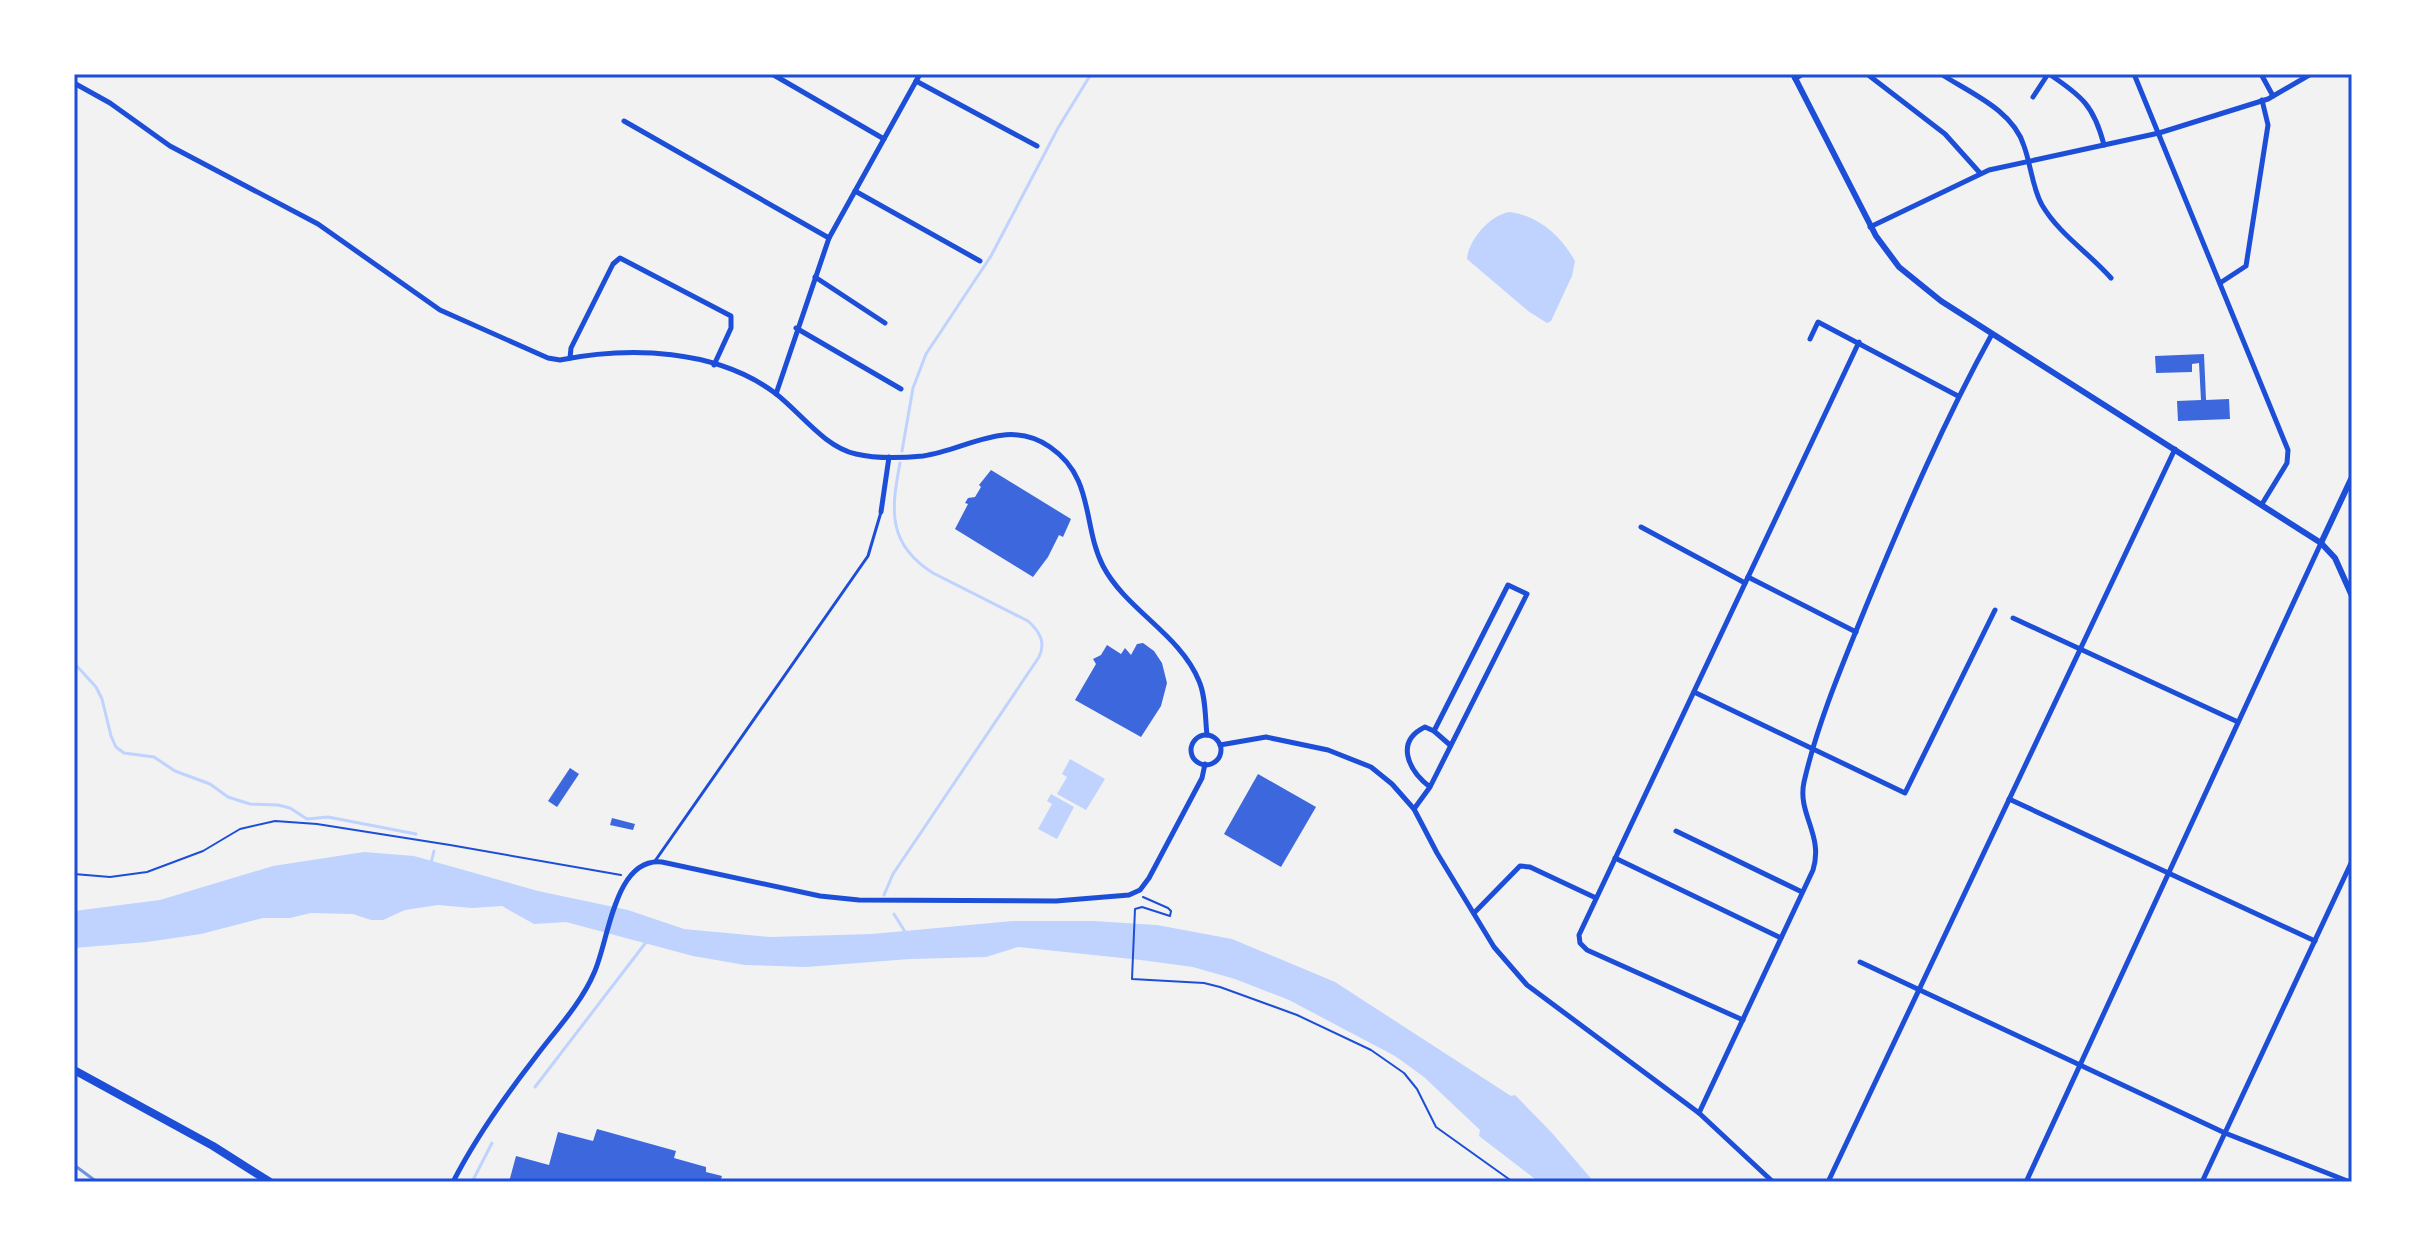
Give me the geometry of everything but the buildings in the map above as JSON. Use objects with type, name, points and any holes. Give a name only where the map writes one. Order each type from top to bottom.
[{"type":"main road","points":[[74,1070],[213,1146],[270,1182]]},
{"type":"street","points":[[772,74],[884,139]]},
{"type":"street","points":[[776,394],[829,238],[920,74]]},
{"type":"street","points":[[1803,74],[1794,76],[1870,227],[1890,257],[1910,278],[1992,334],[2321,543],[2335,558],[2352,596]]},
{"type":"street","points":[[1867,74],[1945,134],[1980,173]]},
{"type":"street","points":[[1941,74],[2012,121],[2023,141],[2041,204],[2055,223],[2111,278]]},
{"type":"street","points":[[2033,97],[2049,74],[2090,106],[2104,145]]},
{"type":"street","points":[[2134,74],[2289,454],[2287,463],[2262,504]]},
{"type":"street","points":[[2261,74],[2273,96]]},
{"type":"street","points":[[1870,227],[1980,173],[2159,133],[2273,96],[2311,74]]},
{"type":"street","points":[[916,81],[1037,146]]},
{"type":"street","points":[[74,83],[110,103],[170,146],[318,224],[440,310],[543,356],[556,360],[635,354],[682,355],[740,372],[776,394],[820,433],[855,454],[925,456],[994,435],[1013,434],[1030,437],[1049,446],[1064,459],[1076,476],[1102,564],[1121,591],[1175,646],[1200,682],[1207,735]]},
{"type":"street","points":[[2220,283],[2246,266],[2268,125],[2262,100]]},
{"type":"street","points":[[624,121],[829,238]]},
{"type":"street","points":[[855,191],[980,261]]},
{"type":"street","points":[[570,358],[571,348],[613,264],[620,258],[731,316],[731,328],[714,365]]},
{"type":"street","points":[[815,277],[885,323]]},
{"type":"street","points":[[1810,339],[1818,322],[1958,396]]},
{"type":"street","points":[[796,328],[901,389]]},
{"type":"street","points":[[1699,1113],[1813,870],[1817,853],[1815,837],[1803,793],[1813,749],[1856,632],[1914,490],[1958,396],[1992,334]]},
{"type":"street","points":[[1743,1020],[1591,952],[1580,943],[1581,931],[1859,342]]},
{"type":"street","points":[[1828,1182],[2175,449]]},
{"type":"street","points":[[881,512],[889,457]]},
{"type":"street","points":[[2026,1182],[2352,477]]},
{"type":"street","points":[[1641,527],[1856,632]]},
{"type":"street","points":[[1414,809],[1430,787],[1527,594],[1508,585],[1434,731]]},
{"type":"street","points":[[1694,692],[1905,793],[1995,610]]},
{"type":"street","points":[[2013,618],[2238,722]]},
{"type":"street","points":[[1430,787],[1418,778],[1407,746],[1414,733],[1425,727],[1450,745]]},
{"type":"street","points":[[1207,735],[1213,736],[1220,745],[1216,761],[1205,764],[1195,759],[1191,748],[1197,738],[1207,735]]},
{"type":"street","points":[[1220,745],[1266,737],[1328,750],[1371,767],[1392,784],[1414,809],[1474,913],[1510,967],[1542,998],[1699,1113],[1773,1182]]},
{"type":"street","points":[[453,1182],[487,1120],[593,976],[626,879],[638,867],[655,861],[820,896],[859,900],[1056,901],[1129,895],[1140,890],[1149,878],[1202,778],[1205,764]]},
{"type":"street","points":[[2009,799],[2315,941]]},
{"type":"street","points":[[1676,831],[1802,892]]},
{"type":"street","points":[[1615,858],[1781,938]]},
{"type":"street","points":[[2202,1182],[2352,861]]},
{"type":"street","points":[[1474,913],[1520,866],[1530,867],[1596,898]]},
{"type":"street","points":[[1860,962],[2225,1133],[2350,1182]]},
{"type":"lane","points":[[655,861],[868,556],[881,512]]},
{"type":"path","points":[[74,874],[110,877],[147,872],[193,855],[240,829],[275,821],[310,823],[450,845],[611,872],[626,879]]},
{"type":"path","points":[[1142,896],[1168,908],[1170,916],[1138,906],[1135,911],[1132,979],[1204,983],[1220,987],[1297,1015],[1371,1050],[1404,1073],[1417,1089],[1436,1127],[1513,1182]]},
{"type":"water","points":[[1510,212],[1530,218],[1548,229],[1563,243],[1575,261],[1572,276],[1551,321],[1547,323],[1528,311],[1467,259],[1471,244],[1482,229],[1495,218]]},
{"type":"water","points":[[1070,759],[1105,779],[1086,810],[1057,794],[1067,777],[1062,774]]},
{"type":"water","points":[[1051,794],[1074,807],[1057,839],[1038,829],[1052,804],[1047,801]]},
{"type":"water","points":[[364,852],[414,856],[538,891],[628,910],[684,929],[770,937],[872,934],[1013,921],[1093,921],[1157,925],[1232,939],[1335,982],[1511,1096],[1515,1095],[1594,1182],[1539,1182],[1479,1136],[1480,1130],[1424,1077],[1395,1056],[1289,1000],[1193,967],[1018,947],[986,957],[806,967],[745,965],[693,956],[566,922],[534,924],[502,906],[472,908],[438,905],[405,910],[383,920],[353,914],[311,913],[290,918],[263,918],[201,934],[147,942],[74,948],[74,911],[160,900],[273,866]]},
{"type":"waterway","points":[[902,451],[913,388],[926,354],[991,256],[1058,128],[1091,74]]},
{"type":"waterway","points":[[884,895],[893,874],[1039,657],[1042,647],[1039,633],[1028,621],[933,573],[907,550],[900,538],[894,511],[900,463]]},
{"type":"waterway","points":[[74,663],[96,687],[111,736],[116,747],[124,753],[154,757],[175,771],[210,784],[228,797],[250,804],[290,808],[307,819],[328,817],[416,834]]},
{"type":"waterway","points":[[431,863],[434,851]]},
{"type":"waterway","points":[[894,914],[907,935]]},
{"type":"waterway","points":[[535,1087],[647,941]]},
{"type":"waterway","points":[[472,1182],[492,1143]]},
{"type":"railway","points":[[74,1165],[97,1182]]}]
